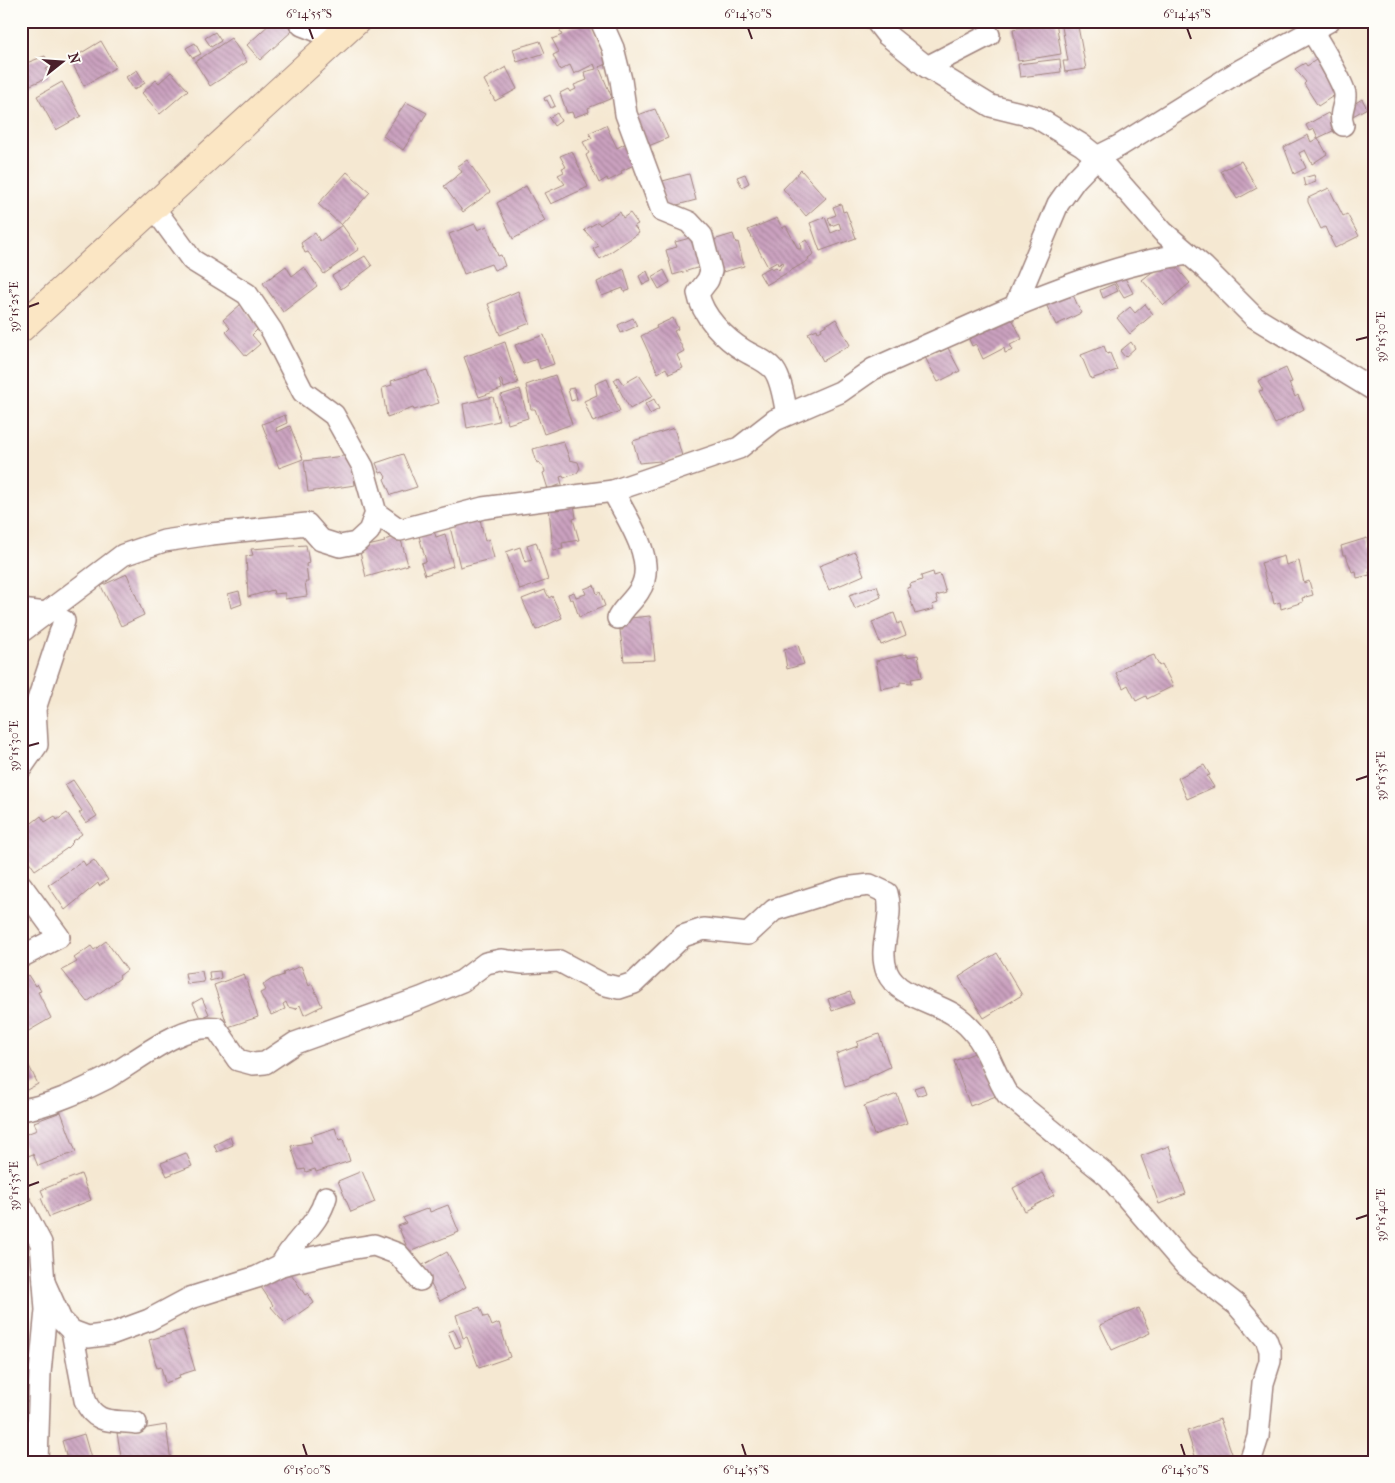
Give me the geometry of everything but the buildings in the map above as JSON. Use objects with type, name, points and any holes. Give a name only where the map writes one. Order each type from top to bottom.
[{"type":"main road","points":[[21,328],[347,30]]},
{"type":"street","points":[[299,21],[302,25],[347,30]]},
{"type":"street","points":[[601,21],[613,48],[626,114],[662,211],[688,222],[702,236],[712,271],[698,293],[700,303],[711,320],[729,338],[770,366],[775,372],[787,414]]},
{"type":"street","points":[[876,21],[887,35],[927,67],[991,106],[1036,117],[1082,145],[1097,157],[1162,232],[1254,317],[1374,390]]},
{"type":"street","points":[[1015,306],[1058,204],[1075,180],[1097,157],[1119,146],[1218,84],[1320,26],[1321,43],[1346,95],[1340,118],[1343,125]]},
{"type":"street","points":[[927,67],[989,34]]},
{"type":"street","points":[[21,632],[55,617],[123,555],[164,541],[307,524],[321,540],[340,546],[356,543],[370,531],[376,513],[363,467],[334,414],[304,392],[272,331],[247,294],[192,260],[154,208]]},
{"type":"street","points":[[376,513],[400,530],[483,508],[613,491],[739,448],[775,420],[840,392],[873,369],[1015,306],[1086,279],[1161,257],[1188,254]]},
{"type":"street","points":[[613,491],[641,549],[646,571],[639,592],[624,607],[618,618]]},
{"type":"street","points":[[21,610],[55,617]]},
{"type":"street","points":[[21,768],[37,744],[35,709],[55,617]]},
{"type":"street","points":[[21,885],[59,938],[21,957]]},
{"type":"street","points":[[21,1110],[65,1096],[108,1077],[150,1050],[206,1027],[216,1028],[238,1060],[253,1064],[266,1062],[295,1043],[421,998],[462,981],[486,963],[501,960],[522,963],[559,961],[602,984],[619,988],[634,984],[683,936],[704,929],[748,934],[774,910],[844,888],[870,885],[887,893],[891,905],[884,952],[887,972],[899,988],[953,1014],[976,1034],[988,1052],[997,1078],[1007,1094],[1108,1176],[1184,1264],[1238,1305],[1266,1339],[1270,1350],[1270,1361],[1262,1382],[1258,1438],[1250,1462]]},
{"type":"street","points":[[281,1265],[288,1250],[322,1214],[326,1197]]},
{"type":"street","points":[[21,1205],[41,1243],[46,1310],[40,1374],[38,1462]]},
{"type":"street","points":[[44,1282],[62,1320],[72,1331],[88,1338],[111,1334],[149,1320],[190,1298],[257,1277],[281,1265],[374,1246],[398,1254],[420,1280]]},
{"type":"street","points":[[72,1331],[85,1400],[89,1410],[95,1416],[105,1420],[136,1423]]}]
